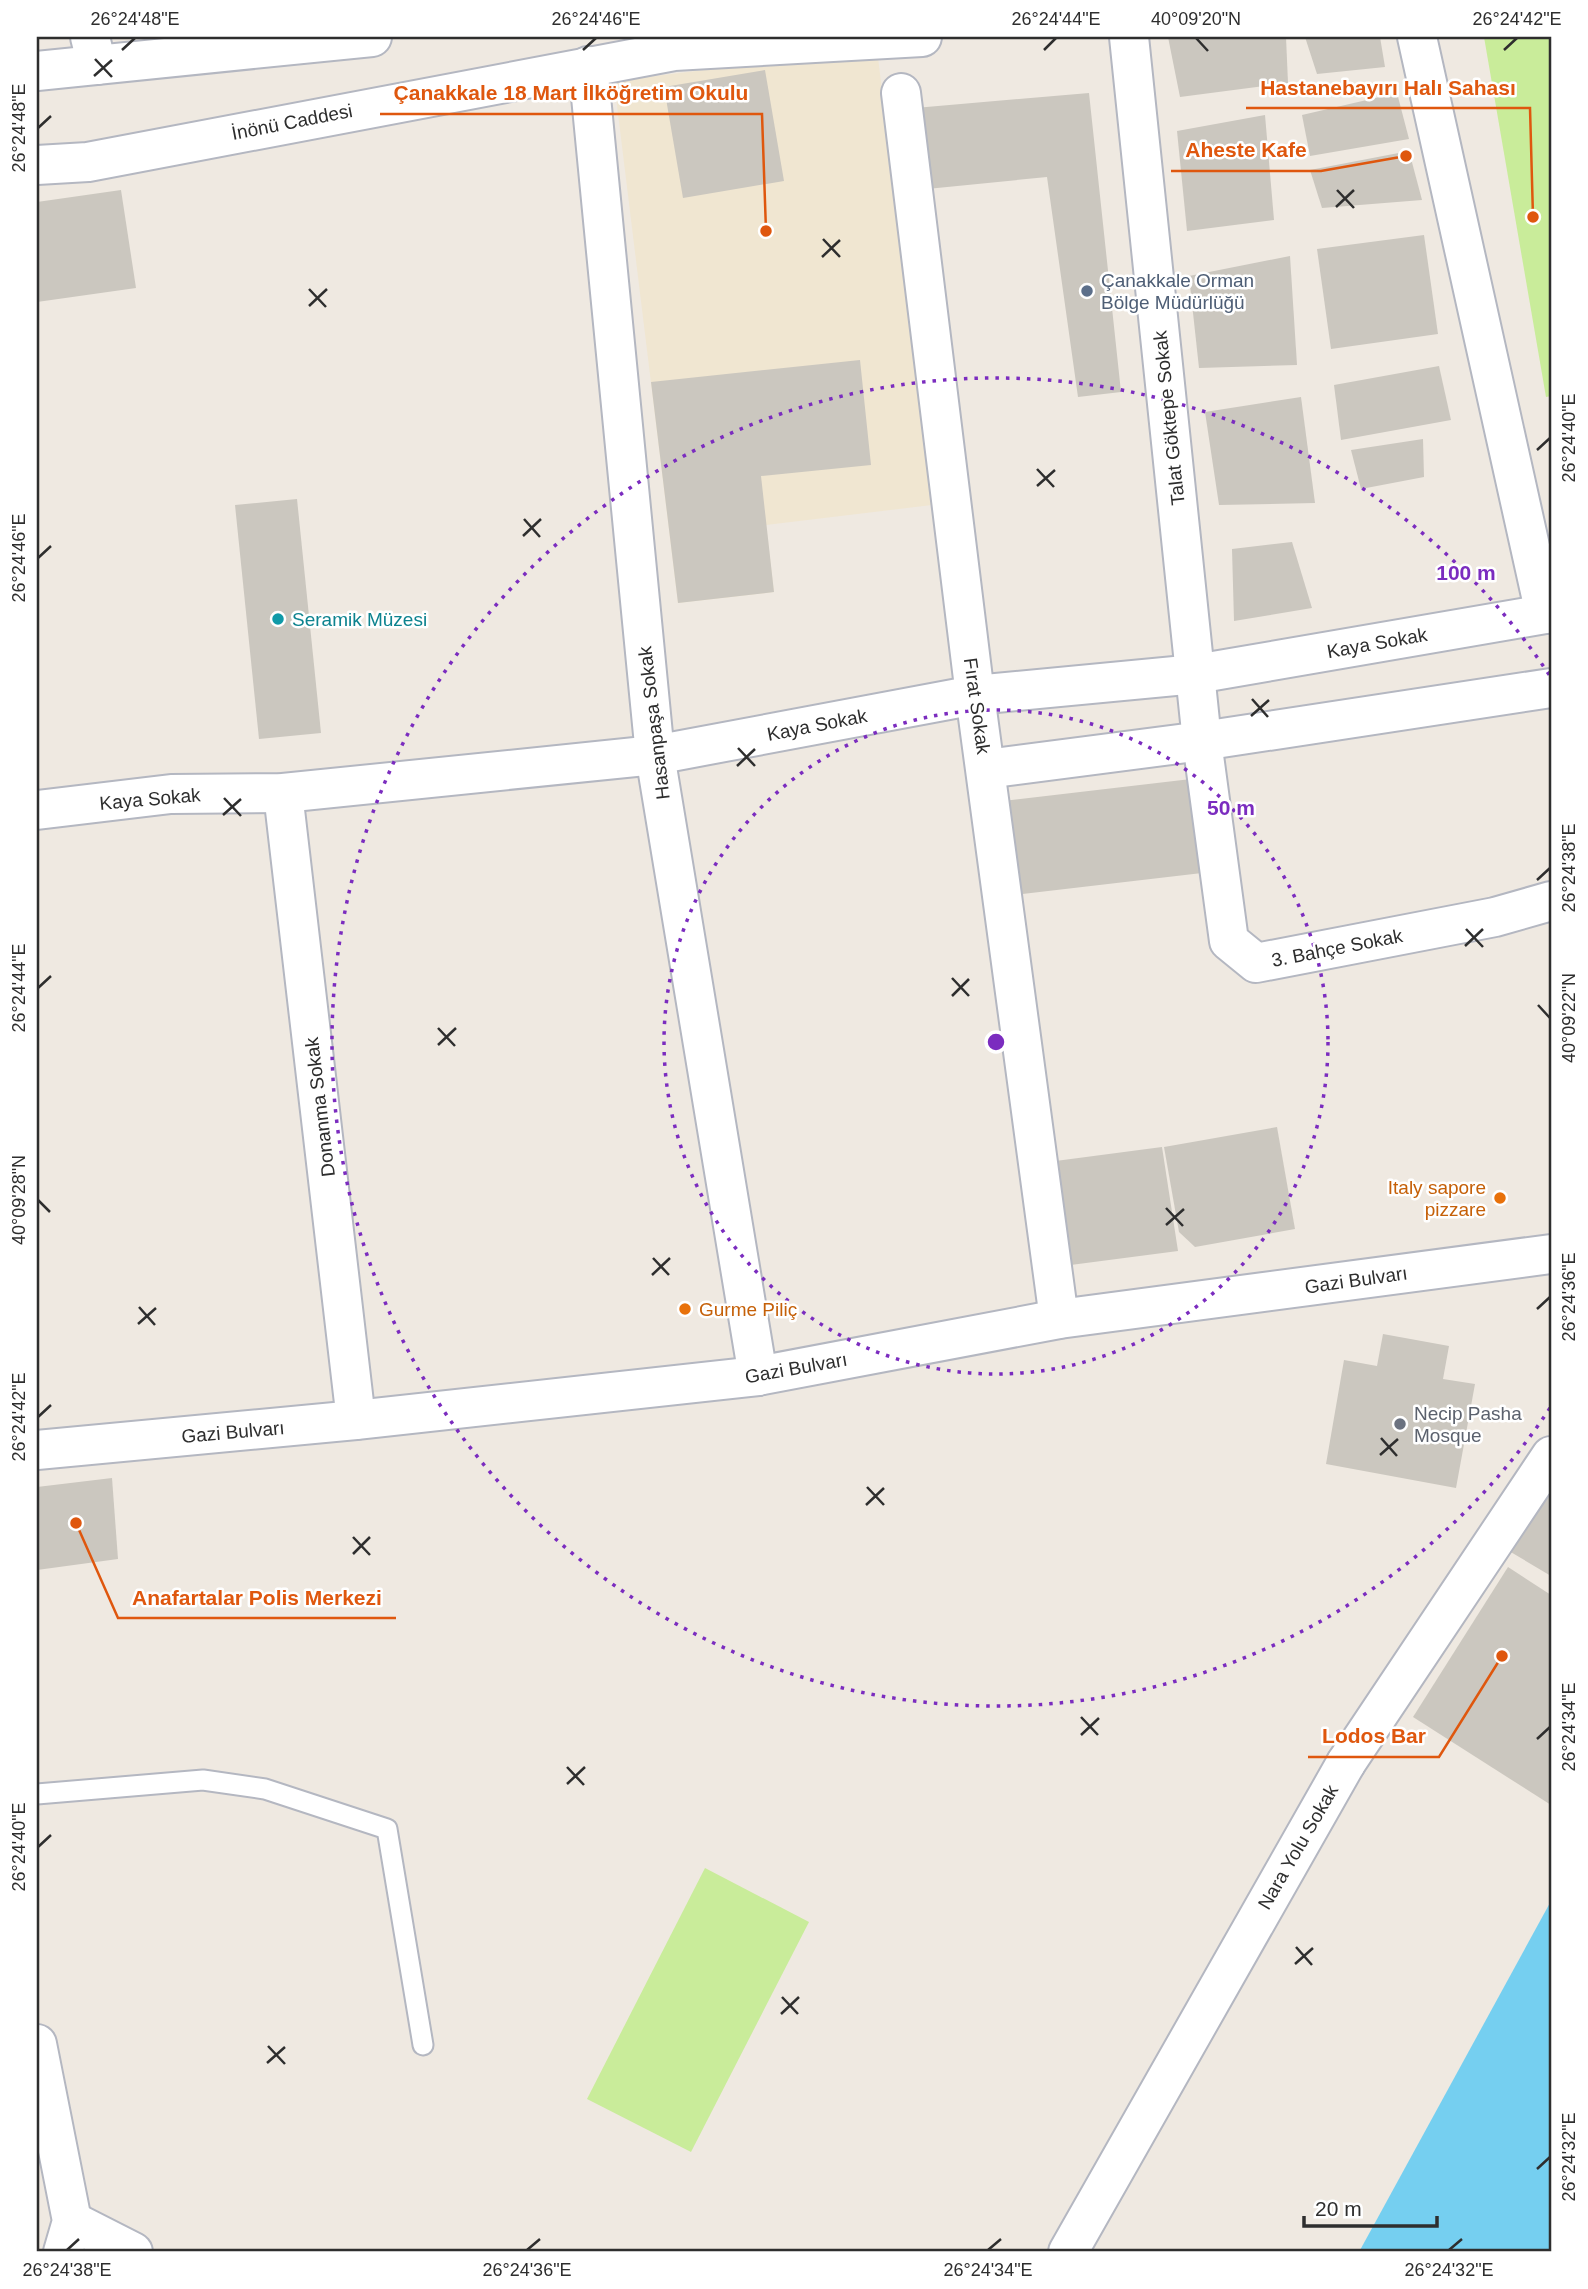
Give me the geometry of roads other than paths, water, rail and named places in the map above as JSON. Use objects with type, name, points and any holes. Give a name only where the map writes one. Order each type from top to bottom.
[{"type":"street","points":[[37,71],[93,51],[372,37]]},
{"type":"street","name":"İnönü Caddesi","points":[[37,165],[88,162],[588,66],[673,44],[922,37]]},
{"type":"street","name":"Talat Göktepe Sokak","points":[[1129,37],[1196,674]]},
{"type":"street","points":[[1417,37],[1548,614]]},
{"type":"street","name":"Hasanpaşa Sokak","points":[[588,66],[655,755],[758,1376]]},
{"type":"street","name":"Fırat Sokak","points":[[901,93],[975,695],[1059,1319]]},
{"type":"street","name":"Kaya Sokak","points":[[37,810],[171,794],[284,793],[655,755],[975,695],[1196,674],[1548,614]]},
{"type":"street","name":"3. Bahçe Sokak","points":[[1196,674],[1202,741],[1229,941],[1256,964],[1495,917],[1551,901]]},
{"type":"street","points":[[986,769],[1202,741],[1551,688]]},
{"type":"street","name":"Donanma Sokak","points":[[284,793],[356,1420]]},
{"type":"street","name":"Gazi Bulvarı","points":[[37,1450],[356,1420],[758,1376],[1059,1319],[1551,1254]]},
{"type":"street","name":"Nara Yolu Sokak","points":[[1068,2252],[1346,1763],[1551,1456]]},
{"type":"street","points":[[37,2044],[67,2237],[133,2252]]},
{"type":"lane","points":[[37,1794],[204,1780],[265,1789],[387,1829],[423,2045]]},
{"type":"water","points":[[1551,1901],[1551,2252],[1359,2252]]},
{"type":"place","name":"Aheste Kafe","points":[[1406,156]]},
{"type":"place","name":"Hastanebayırı Halı Sahası","points":[[1533,217]]},
{"type":"place","name":"Çanakkale 18 Mart İlköğretim Okulu","points":[[766,231]]},
{"type":"place","name":"Çanakkale Orman Bölge Müdürlüğü","points":[[1087,291]]},
{"type":"place","name":"Seramik Müzesi","points":[[278,619]]},
{"type":"place","name":"Italy sapore pizzare","points":[[1500,1198]]},
{"type":"place","name":"Gurme Piliç","points":[[685,1309]]},
{"type":"place","name":"Necip Pasha Mosque","points":[[1400,1424]]},
{"type":"place","name":"Anafartalar Polis Merkezi","points":[[76,1523]]},
{"type":"place","name":"Lodos Bar","points":[[1502,1656]]}]
